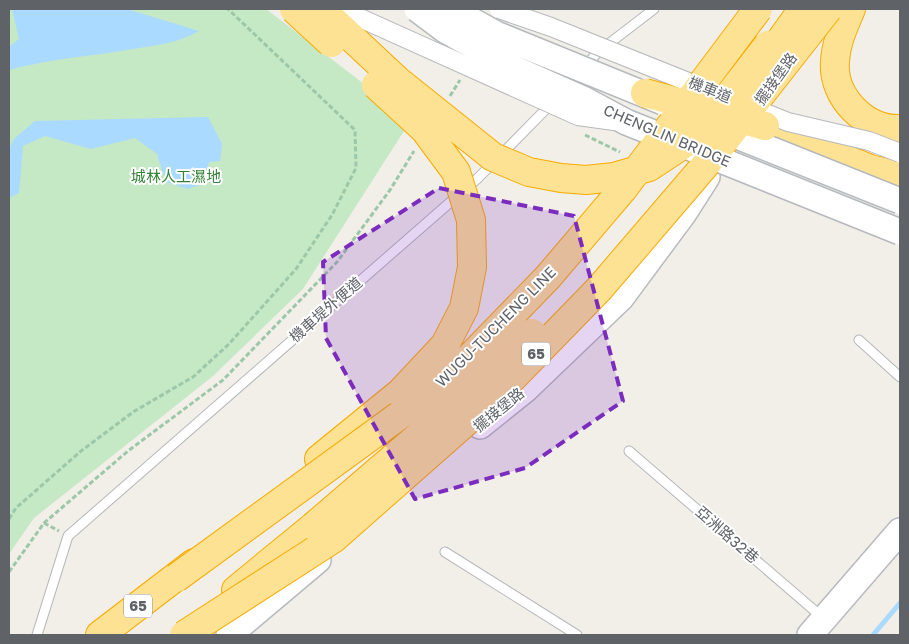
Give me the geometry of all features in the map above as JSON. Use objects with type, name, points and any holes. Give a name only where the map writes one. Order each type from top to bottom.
[{"type":"highway","points":[[176,578],[400,393],[445,345],[464,308],[472,267],[471,220],[456,172],[425,130],[294,9]]},
{"type":"highway","points":[[321,9],[398,81],[493,157],[529,172],[586,180],[614,177],[649,167],[699,134],[794,9]]},
{"type":"highway","name":"WUGU-TUCHENG LINE","points":[[100,635],[448,380],[548,278],[617,196],[758,9]]},
{"type":"highway","points":[[182,635],[314,526],[456,404],[574,294],[757,73],[803,9]]},
{"type":"highway","name":"65","points":[[182,635],[333,539],[494,397],[600,288],[707,163],[828,9]]},
{"type":"highway","points":[[851,9],[840,34],[835,61],[836,75],[842,94],[857,113],[870,123],[890,129],[900,129]]},
{"type":"highway","points":[[646,94],[882,157],[900,158]]},
{"type":"highway","points":[[766,126],[870,169],[900,176]]},
{"type":"street","points":[[340,9],[578,116],[626,122]]},
{"type":"street","name":"CHENGLIN BRIDGE","points":[[417,9],[445,30],[514,69],[585,100],[626,122],[900,232]]},
{"type":"street","name":"CHENGLIN BRIDGE","points":[[451,9],[496,34],[646,94],[722,131],[900,201]]},
{"type":"street","name":"機車道","points":[[499,9],[551,27],[788,122],[869,141],[900,153]]},
{"type":"street","name":"擺接堡路","points":[[727,146],[777,37],[794,9]]},
{"type":"street","name":"擺接堡路","points":[[229,635],[362,522],[526,388],[621,298],[684,213],[727,146],[797,50],[820,9]]},
{"type":"street","points":[[817,627],[900,531]]},
{"type":"lane","name":"機車堤外便道","points":[[37,635],[68,536],[478,178],[541,115],[598,52],[654,9]]},
{"type":"lane","points":[[859,340],[900,377]]},
{"type":"lane","name":"亞洲路32巷","points":[[629,451],[817,627]]},
{"type":"lane","points":[[445,552],[577,635]]},
{"type":"path","points":[[9,519],[16,508],[81,451],[134,412],[193,377],[229,344],[296,269],[332,215],[356,168],[355,130],[228,9]]},
{"type":"path","points":[[448,98],[464,74]]},
{"type":"path","points":[[9,572],[44,523],[128,451],[223,380],[337,262],[390,190],[416,148]]},
{"type":"highlighted area","points":[[439,188],[574,216],[623,401],[525,468],[415,499],[326,338],[323,262]]},
{"type":"green space","name":"城林人工濕地","points":[[9,9],[266,9],[411,120],[303,289],[213,376],[34,518],[9,554]]},
{"type":"water","points":[[12,9],[127,9],[199,31],[175,41],[159,45],[55,60],[9,70],[9,47],[19,39]]},
{"type":"water","points":[[208,117],[222,144],[220,161],[209,162],[202,184],[188,189],[166,182],[157,154],[135,138],[91,149],[45,136],[23,146],[19,193],[9,198],[9,149],[14,139],[35,121]]},
{"type":"waterway","points":[[873,635],[900,603]]}]
